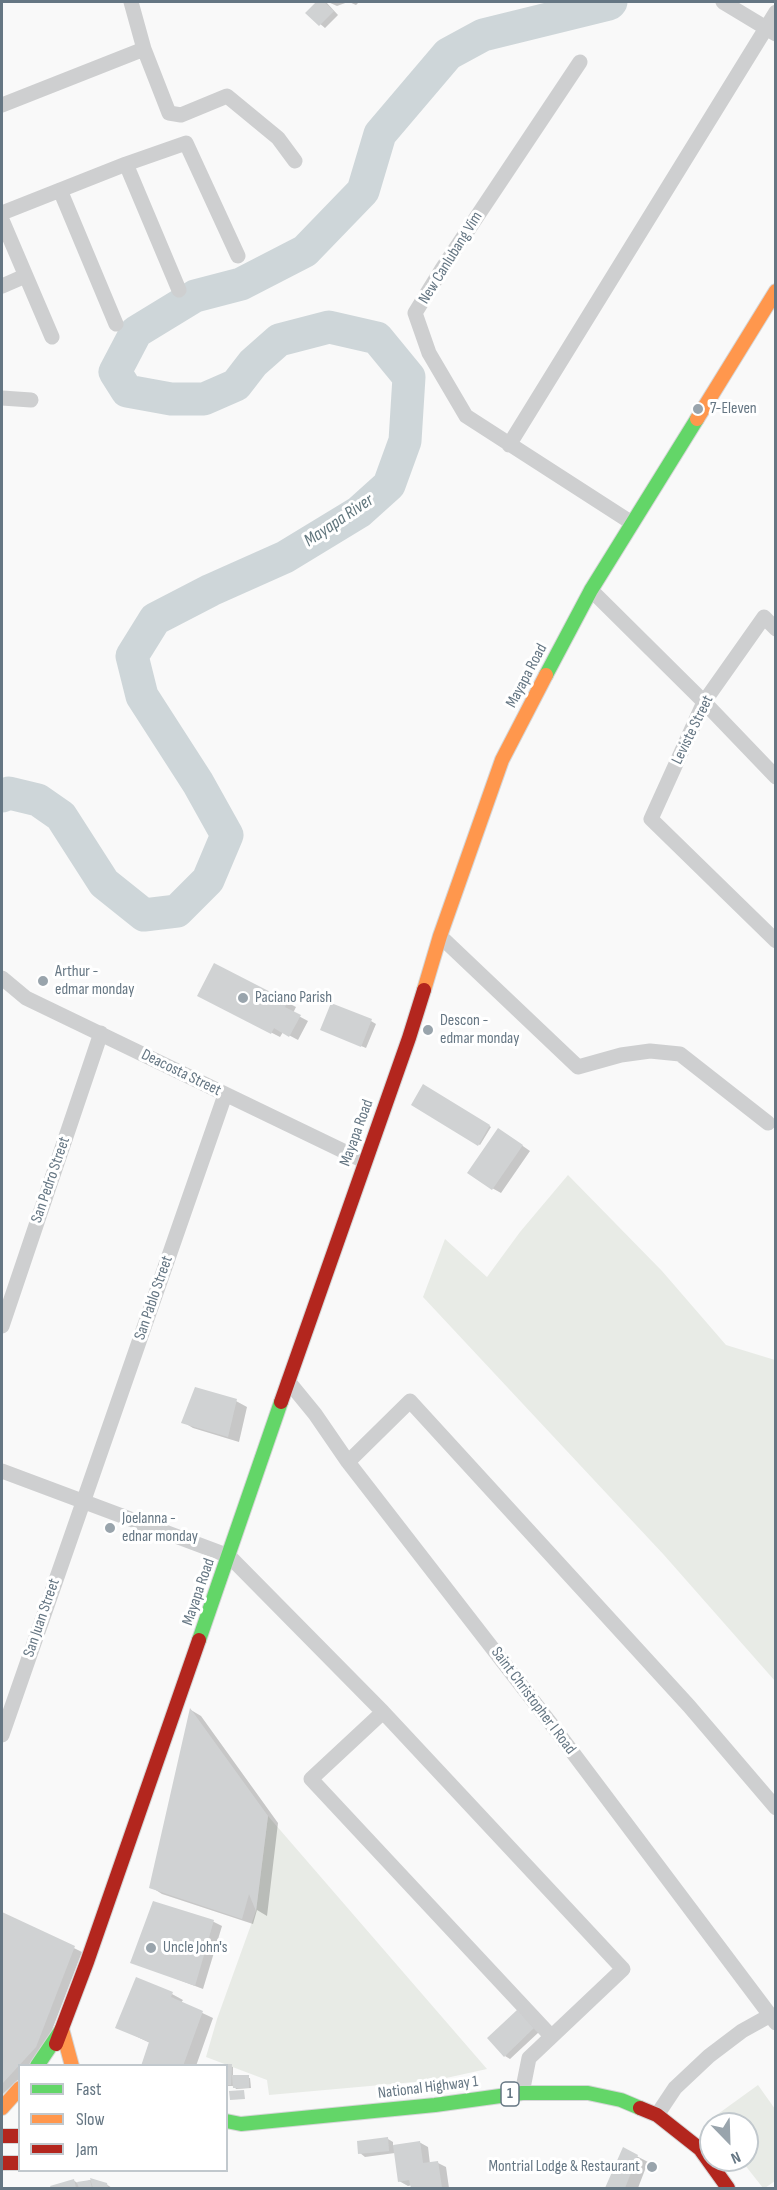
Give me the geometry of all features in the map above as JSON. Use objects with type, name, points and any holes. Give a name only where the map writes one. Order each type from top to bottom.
[{"type":"main road","name":"Mayapa Road","points":[[48,2064],[229,1556],[364,1161],[409,1038],[440,936],[502,759],[591,590],[776,291]]},
{"type":"main road","name":"Mayapa Road","points":[[62,2029],[62,2064]]},
{"type":"main road","points":[[38,2064],[62,2029]]},
{"type":"main road","points":[[62,2029],[71,2064]]},
{"type":"main road","points":[[2,2108],[18,2090]]},
{"type":"main road","name":"National Highway 1","points":[[228,2121],[241,2124],[435,2105],[522,2093],[588,2093],[621,2100],[657,2115],[700,2149],[728,2188]]},
{"type":"main road","name":"National Highway 1","points":[[228,2133],[241,2124]]},
{"type":"main road","points":[[2,2136],[18,2136]]},
{"type":"main road","points":[[2,2163],[18,2163]]},
{"type":"street","points":[[131,2],[144,50],[169,113],[181,114],[227,96],[278,138],[295,161]]},
{"type":"street","points":[[723,2],[771,31]]},
{"type":"street","points":[[509,445],[771,31],[776,12]]},
{"type":"street","points":[[2,105],[144,50]]},
{"type":"street","name":"New Canlubang Vim","points":[[580,62],[415,313],[429,353],[466,416],[632,523]]},
{"type":"street","points":[[2,213],[183,142],[188,144],[238,256]]},
{"type":"street","points":[[126,164],[179,290]]},
{"type":"street","points":[[60,189],[116,324]]},
{"type":"street","points":[[2,220],[52,337]]},
{"type":"street","points":[[2,286],[25,276]]},
{"type":"street","points":[[2,398],[32,400]]},
{"type":"street","points":[[591,590],[776,777]]},
{"type":"street","name":"Leviste Street","points":[[776,629],[764,617],[704,702],[651,819],[776,941]]},
{"type":"street","points":[[440,936],[578,1067],[641,1052],[680,1054],[768,1123]]},
{"type":"street","name":"Deacosta Street","points":[[2,978],[26,998],[364,1161]]},
{"type":"street","name":"San Pedro Street","points":[[2,1326],[101,1033]]},
{"type":"street","name":"San Pablo Street","points":[[83,1501],[225,1095]]},
{"type":"street","name":"Saint Christopher I Road","points":[[288,1381],[555,1729],[772,2020]]},
{"type":"street","points":[[348,1462],[410,1401],[689,1706],[776,1808]]},
{"type":"street","points":[[2,1471],[229,1556],[383,1712],[624,1969],[529,2058],[522,2093]]},
{"type":"street","name":"San Juan Street","points":[[2,1735],[83,1501]]},
{"type":"street","points":[[383,1712],[311,1779],[551,2036]]},
{"type":"street","points":[[657,2115],[675,2088],[709,2056],[742,2031],[772,2020]]},
{"type":"shaded area","points":[[568,1175],[662,1271],[726,1345],[775,1360],[775,1681],[664,1555],[423,1297],[445,1239],[487,1277],[520,1232]]},
{"type":"shaded area","points":[[268,1816],[487,2069],[437,2080],[269,2095],[267,2080],[206,2057],[217,2019],[256,1911]]},
{"type":"shaded area","points":[[758,2085],[775,2109],[775,2181],[765,2188],[750,2172],[759,2172],[759,2112],[721,2112]]},
{"type":"building","points":[[316,2],[324,2],[334,11],[319,26],[305,13]]},
{"type":"building","name":"Paciano Parish","points":[[214,963],[288,1001],[285,1007],[301,1015],[289,1037],[274,1028],[271,1034],[197,996]]},
{"type":"building","points":[[331,1003],[372,1019],[361,1047],[320,1030]]},
{"type":"building","points":[[423,1084],[490,1125],[478,1146],[411,1105]]},
{"type":"building","points":[[498,1128],[523,1145],[492,1190],[467,1173]]},
{"type":"building","points":[[195,1387],[237,1399],[228,1437],[181,1423]]},
{"type":"building","points":[[190,1708],[268,1816],[256,1911],[249,1894],[242,1919],[149,1888]]},
{"type":"building","points":[[153,1901],[214,1920],[195,1986],[130,1963]]},
{"type":"building","points":[[2,1912],[75,1946],[36,2047],[2,2084]]},
{"type":"building","points":[[136,1977],[173,1992],[171,1997],[203,2011],[184,2064],[142,2064],[149,2042],[115,2028]]},
{"type":"building","points":[[517,2010],[534,2028],[504,2057],[487,2038]]},
{"type":"building","points":[[228,2064],[232,2064],[231,2085],[228,2085]]},
{"type":"building","points":[[232,2075],[249,2075],[249,2088],[233,2088]]},
{"type":"building","points":[[244,2090],[245,2099],[230,2100],[229,2091]]},
{"type":"building","points":[[388,2137],[389,2151],[358,2154],[357,2141]]},
{"type":"building","points":[[420,2141],[423,2163],[438,2161],[442,2188],[411,2188],[409,2180],[398,2182],[393,2145]]},
{"type":"building","points":[[623,2147],[638,2155],[625,2188],[605,2188]]},
{"type":"building","points":[[90,2178],[107,2183],[108,2188],[93,2188]]},
{"type":"building","points":[[74,2179],[76,2188],[51,2188],[50,2186]]},
{"type":"building","points":[[90,2180],[92,2188],[79,2188],[77,2182]]},
{"type":"waterway","name":"Mayapa River","points":[[2,796],[9,793],[38,800],[61,816],[104,883],[144,915],[177,911],[208,880],[227,835],[198,783],[142,696],[132,656],[155,619],[211,590],[285,557],[359,512],[389,485],[405,441],[409,377],[377,338],[329,327],[279,340],[253,363],[236,385],[204,399],[171,399],[127,391],[115,372],[136,332],[195,296],[241,284],[305,251],[363,191],[380,134],[448,54],[483,35],[611,2]]},
{"type":"traffic: fast","points":[[546,675],[591,590],[697,419]]},
{"type":"traffic: fast","points":[[199,1640],[281,1402]]},
{"type":"traffic: fast","points":[[38,2064],[62,2029]]},
{"type":"traffic: fast","points":[[228,2121],[241,2124],[435,2105],[522,2093],[588,2093],[621,2100],[640,2108]]},
{"type":"traffic: slow","points":[[697,419],[776,291]]},
{"type":"traffic: slow","points":[[424,990],[440,936],[502,760],[546,675]]},
{"type":"traffic: slow","points":[[62,2029],[71,2064]]},
{"type":"traffic: slow","points":[[2,2108],[18,2090]]},
{"type":"traffic: jam","points":[[281,1402],[424,990]]},
{"type":"traffic: jam","points":[[56,2044],[87,1962],[199,1640]]},
{"type":"traffic: jam","points":[[640,2108],[657,2115],[700,2149],[728,2188]]},
{"type":"traffic: jam","points":[[2,2136],[18,2136]]},
{"type":"traffic: jam","points":[[2,2163],[18,2163]]},
{"type":"place","name":"7-Eleven","points":[[698,409]]},
{"type":"place","name":"Arthur - edmar monday","points":[[43,981]]},
{"type":"place","name":"Paciano Parish","points":[[243,998]]},
{"type":"place","name":"Descon - edmar monday","points":[[428,1030]]},
{"type":"place","name":"Joelanna - ednar monday","points":[[110,1528]]},
{"type":"place","name":"Uncle John's","points":[[151,1948]]},
{"type":"place","name":"Montrial Lodge & Restaurant","points":[[652,2167]]}]
